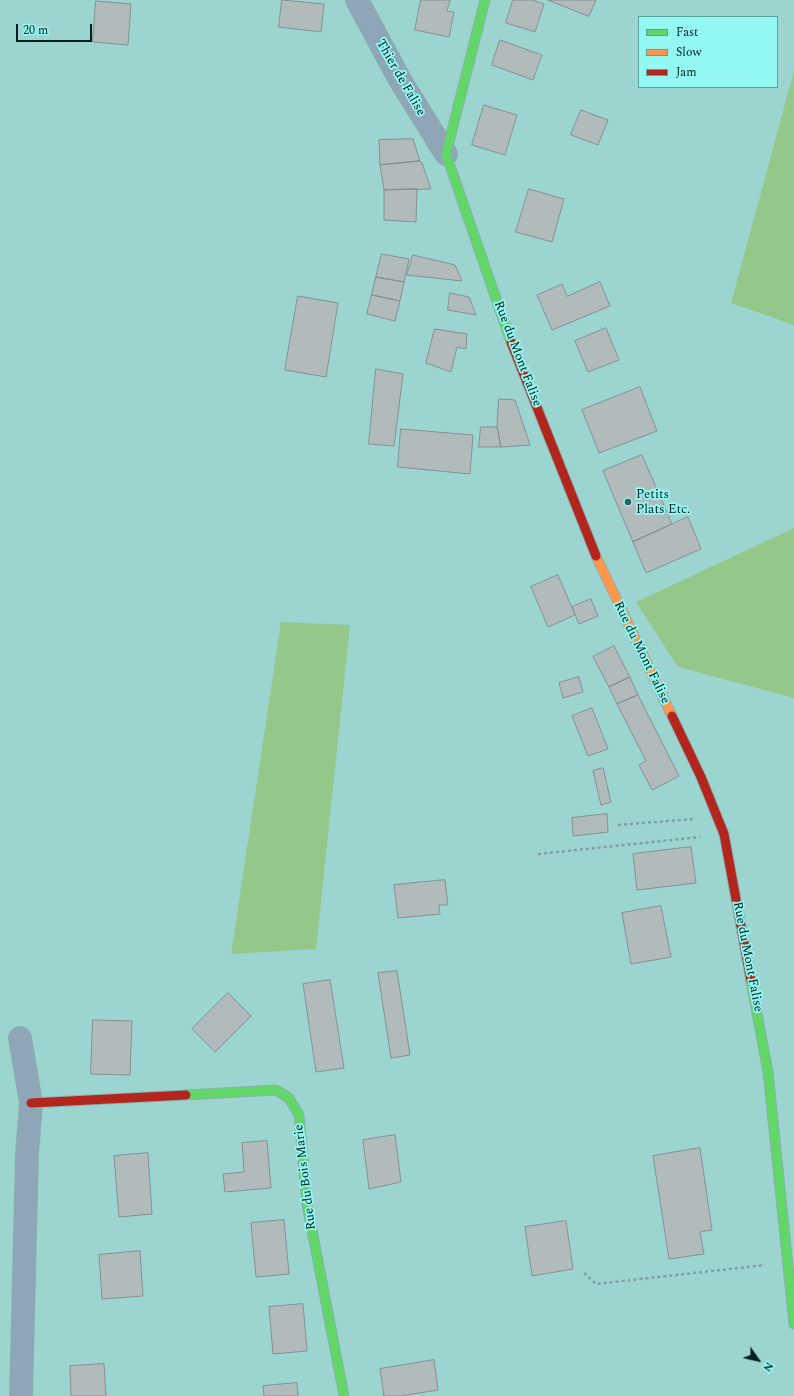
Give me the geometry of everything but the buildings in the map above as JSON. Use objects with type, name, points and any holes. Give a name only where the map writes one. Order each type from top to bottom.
[{"type":"street","name":"Thier de Falise","points":[[357,0],[400,80],[446,154]]},
{"type":"street","points":[[446,154],[485,0]]},
{"type":"street","name":"Rue du Mont Falise","points":[[446,154],[509,337],[600,567],[701,777],[724,834],[768,1072],[794,1324]]},
{"type":"street","points":[[20,1038],[31,1103],[27,1154],[20,1396]]},
{"type":"street","name":"Rue du Bois Marie","points":[[31,1103],[276,1090],[290,1098],[299,1115],[307,1204],[344,1396]]},
{"type":"path","points":[[618,825],[717,817]]},
{"type":"path","points":[[538,854],[724,834]]},
{"type":"path","points":[[584,1273],[596,1284],[787,1262]]},
{"type":"green space","points":[[794,71],[794,325],[731,303]]},
{"type":"green space","points":[[794,528],[794,698],[678,667],[636,602]]},
{"type":"green space","points":[[281,622],[350,625],[316,949],[231,954]]},
{"type":"traffic: fast","points":[[485,0],[446,154],[511,342]]},
{"type":"traffic: fast","points":[[751,981],[768,1072],[794,1324]]},
{"type":"traffic: fast","points":[[186,1095],[276,1090],[289,1098],[299,1115],[307,1204],[344,1396]]},
{"type":"traffic: slow","points":[[596,556],[672,716]]},
{"type":"traffic: jam","points":[[511,342],[596,556]]},
{"type":"traffic: jam","points":[[672,716],[701,777],[724,834],[751,981]]},
{"type":"traffic: jam","points":[[31,1103],[186,1095]]},
{"type":"place","name":"Petits Plats Etc.","points":[[628,502]]}]
